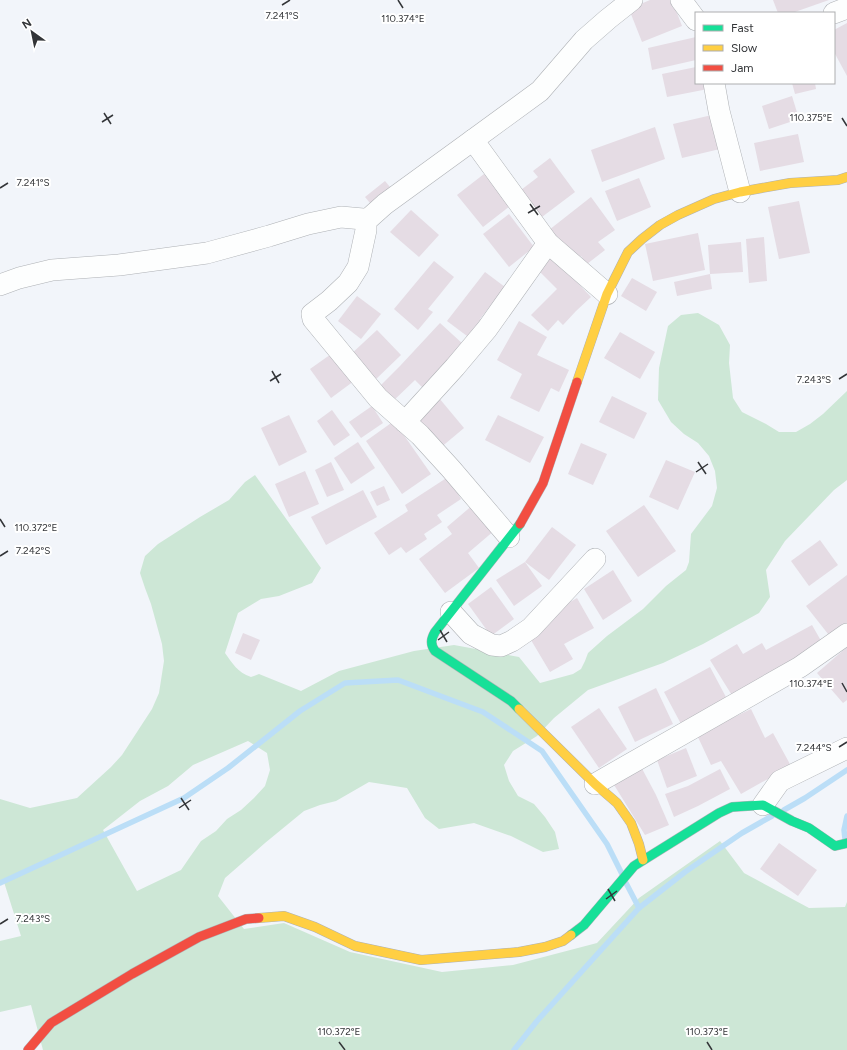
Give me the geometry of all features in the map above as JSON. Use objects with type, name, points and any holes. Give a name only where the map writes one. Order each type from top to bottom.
[{"type":"street","points":[[509,537],[420,435],[378,398],[312,317],[313,313],[348,283],[358,267],[366,230],[366,221],[385,204],[540,91],[584,40],[608,18],[632,0]]},
{"type":"street","points":[[681,0],[695,19]]},
{"type":"street","points":[[835,13],[847,8]]},
{"type":"street","points":[[714,84],[719,111],[740,192]]},
{"type":"street","points":[[473,140],[548,243],[608,294]]},
{"type":"street","points":[[643,860],[631,823],[618,803],[595,784],[510,702],[435,651],[431,646],[431,640],[435,632],[523,520],[543,484],[608,294],[628,252],[660,225],[678,215],[714,199],[740,192],[790,183],[838,180],[847,177]]},
{"type":"street","points":[[0,285],[18,278],[52,270],[119,265],[207,253],[308,224],[341,217],[363,219],[366,221]]},
{"type":"street","points":[[405,422],[487,329],[548,243]]},
{"type":"street","points":[[451,612],[471,634],[492,645],[501,646],[512,641],[531,628],[595,559]]},
{"type":"street","points":[[595,784],[800,667],[847,634]]},
{"type":"street","points":[[763,805],[780,781],[847,748]]},
{"type":"street","points":[[28,1050],[51,1023],[132,974],[199,937],[246,919],[284,916],[315,927],[355,946],[421,960],[519,952],[545,947],[563,941],[584,925],[634,866],[719,813],[732,807],[763,805],[792,821],[809,828],[834,846],[847,843]]},
{"type":"green space","points":[[698,313],[719,325],[730,345],[729,363],[733,398],[742,412],[779,432],[796,432],[810,424],[847,391],[847,480],[834,490],[785,541],[766,570],[770,597],[759,613],[703,644],[663,663],[588,690],[554,718],[537,736],[513,751],[504,765],[509,781],[518,796],[534,804],[545,817],[555,832],[559,849],[543,852],[511,836],[474,823],[439,829],[425,818],[407,788],[369,782],[336,801],[304,811],[225,878],[218,896],[244,929],[284,923],[350,952],[442,972],[513,965],[597,943],[639,898],[720,841],[744,873],[809,908],[845,907],[847,902],[847,1050],[43,1050],[31,1005],[0,1012],[0,941],[21,936],[4,882],[0,881],[0,799],[30,808],[77,798],[122,755],[152,709],[159,693],[164,661],[162,644],[151,604],[140,573],[145,556],[158,544],[229,500],[245,482],[255,475],[321,568],[312,583],[279,596],[261,599],[238,613],[225,653],[242,673],[251,677],[259,674],[301,691],[339,671],[414,651],[454,645],[519,657],[540,683],[573,674],[581,669],[588,653],[607,636],[643,609],[666,586],[686,570],[689,562],[691,534],[712,506],[717,488],[715,471],[709,456],[698,443],[684,434],[671,422],[658,400],[659,368],[668,326],[681,315]],"holes":[[[248,741],[267,753],[270,770],[265,786],[254,798],[241,810],[227,819],[216,831],[201,841],[181,870],[137,891],[103,830],[140,801],[168,786],[193,765]]]},
{"type":"building","points":[[650,0],[672,0],[682,26],[642,42],[629,9]]},
{"type":"building","points":[[773,0],[829,0],[795,12],[778,12]]},
{"type":"building","points":[[847,23],[847,76],[835,54],[835,29]]},
{"type":"building","points":[[695,37],[695,60],[652,70],[648,48]]},
{"type":"building","points":[[695,67],[695,84],[707,84],[708,89],[667,97],[662,74]]},
{"type":"building","points":[[792,84],[815,84],[816,89],[795,94]]},
{"type":"building","points":[[792,96],[799,119],[769,129],[762,106]]},
{"type":"building","points":[[712,115],[720,149],[682,158],[673,124]]},
{"type":"building","points":[[655,127],[665,159],[602,182],[591,150]]},
{"type":"building","points":[[798,134],[804,162],[760,171],[754,143]]},
{"type":"building","points":[[550,158],[575,192],[538,220],[517,193],[538,177],[533,171]]},
{"type":"building","points":[[484,174],[510,206],[483,227],[457,195]]},
{"type":"building","points":[[639,178],[651,207],[617,221],[605,191]]},
{"type":"building","points":[[385,181],[395,193],[375,209],[365,197]]},
{"type":"building","points":[[591,197],[615,230],[598,242],[605,250],[587,264],[581,256],[574,262],[549,230]]},
{"type":"building","points":[[799,201],[810,253],[779,259],[768,207]]},
{"type":"building","points":[[411,210],[439,235],[419,257],[390,232]]},
{"type":"building","points":[[509,214],[534,247],[509,267],[483,234]]},
{"type":"building","points":[[698,233],[705,270],[653,281],[645,244]]},
{"type":"building","points":[[764,237],[767,281],[749,283],[746,239]]},
{"type":"building","points":[[741,242],[743,272],[710,274],[708,245]]},
{"type":"building","points":[[551,255],[591,297],[563,325],[558,320],[548,331],[531,315],[557,289],[537,269]]},
{"type":"building","points":[[434,261],[454,277],[428,309],[433,312],[418,330],[394,309]]},
{"type":"building","points":[[485,272],[505,287],[480,319],[488,325],[475,342],[447,321]]},
{"type":"building","points":[[710,274],[712,289],[677,296],[674,282]]},
{"type":"building","points":[[632,278],[657,292],[646,311],[621,296]]},
{"type":"building","points":[[357,296],[381,314],[361,339],[338,321]]},
{"type":"building","points":[[519,321],[547,337],[537,355],[569,370],[559,392],[551,388],[539,412],[510,398],[522,374],[497,360]]},
{"type":"building","points":[[440,323],[464,345],[428,393],[415,380],[391,403],[377,389]]},
{"type":"building","points":[[377,330],[401,355],[374,381],[349,356]]},
{"type":"building","points":[[620,332],[655,352],[640,379],[604,358]]},
{"type":"building","points":[[334,352],[354,381],[331,398],[310,369]]},
{"type":"building","points":[[612,396],[647,413],[634,439],[599,422]]},
{"type":"building","points":[[439,398],[464,428],[439,449],[414,419]]},
{"type":"building","points":[[372,406],[383,423],[361,438],[349,422]]},
{"type":"building","points":[[332,410],[350,435],[334,446],[317,421]]},
{"type":"building","points":[[289,415],[307,452],[279,466],[261,428]]},
{"type":"building","points":[[498,415],[544,437],[530,463],[485,440]]},
{"type":"building","points":[[394,421],[431,474],[402,494],[366,441]]},
{"type":"building","points":[[358,442],[375,468],[351,484],[334,458]]},
{"type":"building","points":[[581,443],[607,454],[593,485],[568,474]]},
{"type":"building","points":[[666,460],[695,472],[678,510],[649,497]]},
{"type":"building","points":[[331,462],[344,490],[327,497],[315,470]]},
{"type":"building","points":[[305,471],[319,504],[289,517],[275,484]]},
{"type":"building","points":[[448,477],[461,499],[437,515],[442,522],[424,534],[427,539],[406,553],[401,547],[389,555],[374,533],[408,511],[405,505]]},
{"type":"building","points":[[384,486],[390,500],[377,506],[370,492]]},
{"type":"building","points":[[363,490],[377,517],[326,545],[311,517]]},
{"type":"building","points":[[474,504],[495,530],[468,553],[479,568],[445,593],[419,559],[452,534],[447,527]]},
{"type":"building","points":[[644,505],[676,551],[638,577],[606,531]]},
{"type":"building","points":[[552,527],[576,545],[549,580],[525,562]]},
{"type":"building","points":[[820,540],[838,565],[809,586],[791,561]]},
{"type":"building","points":[[525,562],[542,586],[514,606],[496,580]]},
{"type":"building","points":[[613,570],[632,601],[603,620],[584,589]]},
{"type":"building","points":[[847,575],[847,627],[832,639],[806,606]]},
{"type":"building","points":[[491,587],[514,619],[491,636],[468,604]]},
{"type":"building","points":[[577,598],[594,628],[564,644],[573,659],[550,672],[528,635],[547,615]]},
{"type":"building","points":[[812,625],[824,646],[733,697],[710,660],[737,644],[743,654],[762,643],[766,650]]},
{"type":"building","points":[[243,633],[260,640],[251,660],[235,653]]},
{"type":"building","points":[[847,647],[847,700],[843,703],[817,673]]},
{"type":"building","points":[[710,667],[727,699],[681,724],[664,692]]},
{"type":"building","points":[[656,688],[673,724],[635,742],[618,707]]},
{"type":"building","points":[[599,708],[627,749],[599,768],[571,727]]},
{"type":"building","points":[[751,709],[765,738],[773,733],[791,766],[741,794],[721,761],[711,765],[697,735]]},
{"type":"building","points":[[686,748],[697,776],[667,788],[657,760]]},
{"type":"building","points":[[639,763],[656,795],[669,825],[645,835],[611,780]]},
{"type":"building","points":[[720,769],[730,789],[674,817],[665,794],[688,786]]},
{"type":"building","points":[[779,843],[817,870],[798,896],[760,869]]},
{"type":"waterway","points":[[0,883],[184,798],[228,768],[300,711],[345,683],[398,680],[483,712],[542,751],[607,844],[622,874]]},
{"type":"waterway","points":[[784,810],[847,770]]},
{"type":"waterway","points":[[514,1050],[537,1021],[639,908],[685,872],[742,833],[772,816]]},
{"type":"waterway","points":[[845,839],[844,830],[847,816]]},
{"type":"waterway","points":[[626,883],[639,908]]},
{"type":"traffic: fast","points":[[519,709],[511,701],[435,651],[432,646],[432,642],[435,632],[520,524]]},
{"type":"traffic: fast","points":[[571,935],[584,925],[634,866],[719,813],[732,807],[763,805],[792,821],[809,828],[835,846],[847,843]]},
{"type":"traffic: slow","points":[[577,382],[607,294],[628,252],[660,225],[678,215],[714,199],[740,192],[790,183],[838,180],[847,177]]},
{"type":"traffic: slow","points":[[519,709],[595,784],[617,803],[631,823],[643,860]]},
{"type":"traffic: slow","points":[[259,918],[284,916],[315,927],[355,946],[421,960],[519,952],[545,947],[563,941],[571,935]]},
{"type":"traffic: jam","points":[[520,524],[543,483],[577,382]]},
{"type":"traffic: jam","points":[[28,1050],[51,1023],[132,974],[199,937],[246,919],[259,918]]}]
